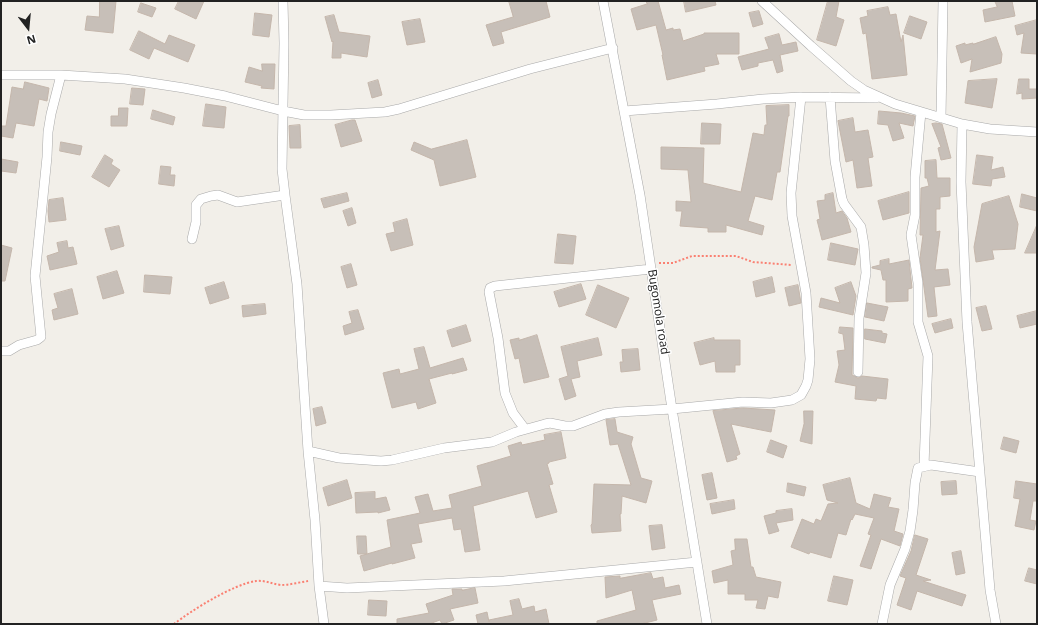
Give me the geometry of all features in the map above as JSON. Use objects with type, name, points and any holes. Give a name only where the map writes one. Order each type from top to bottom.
[{"type":"street","points":[[283,1],[284,43],[282,169],[297,284],[308,451],[315,520],[319,583],[324,624]]},
{"type":"street","name":"Bugomola road","points":[[603,1],[640,195],[672,409],[707,624]]},
{"type":"street","points":[[762,1],[851,80],[864,90],[880,98],[962,124],[990,129],[1037,132]]},
{"type":"street","points":[[941,118],[943,1]]},
{"type":"street","points":[[1,75],[61,75],[125,79],[225,96],[304,115],[331,115],[385,112],[399,109],[530,69],[612,48]]},
{"type":"street","points":[[1,351],[9,351],[41,337],[35,276],[47,157],[48,132],[61,75]]},
{"type":"street","points":[[624,111],[801,97],[880,98]]},
{"type":"street","points":[[308,451],[339,458],[381,461],[392,460],[444,448],[492,442],[525,429],[550,423],[573,426],[606,414],[743,402],[771,403],[794,399],[800,395],[806,386],[810,368],[806,293],[793,222],[791,193],[801,97]]},
{"type":"street","points":[[830,97],[835,161],[842,199],[844,204],[862,227],[864,245],[866,273],[860,318],[858,372]]},
{"type":"street","points":[[921,112],[915,177],[915,215],[911,235],[918,283],[918,322],[928,356],[924,466]]},
{"type":"street","points":[[962,124],[961,182],[967,322],[990,590],[996,624]]},
{"type":"street","points":[[192,239],[196,222],[196,205],[201,199],[218,195],[237,202],[285,195]]},
{"type":"street","points":[[525,429],[514,413],[505,393],[489,292],[490,288],[495,286],[650,266]]},
{"type":"street","points":[[882,624],[890,585],[910,531],[917,470],[920,467],[931,465],[980,472]]},
{"type":"street","points":[[319,583],[347,588],[504,581],[697,562]]},
{"type":"path","points":[[650,266],[673,263],[692,256],[736,256],[753,262],[787,263],[802,268]]},
{"type":"path","points":[[174,624],[187,614],[222,595],[256,581],[266,581],[281,585],[319,583]]},
{"type":"building","points":[[100,1],[116,1],[113,33],[85,30],[87,16],[99,17]]},
{"type":"building","points":[[179,1],[204,1],[196,19],[175,9]]},
{"type":"building","points":[[509,1],[546,1],[550,17],[501,32],[504,43],[493,46],[486,25],[513,17]]},
{"type":"building","points":[[646,1],[658,1],[666,30],[673,28],[673,30],[680,29],[683,41],[704,33],[739,33],[739,54],[716,54],[719,64],[704,67],[705,71],[667,80],[656,25],[637,30],[631,9],[647,4]]},
{"type":"building","points":[[684,1],[715,1],[716,5],[686,12]]},
{"type":"building","points":[[828,1],[839,1],[836,17],[844,20],[836,46],[817,40]]},
{"type":"building","points":[[995,1],[1012,1],[1015,16],[985,22],[983,10],[997,7]]},
{"type":"building","points":[[141,3],[156,8],[152,17],[138,12]]},
{"type":"building","points":[[888,7],[890,15],[896,14],[901,42],[903,35],[907,75],[872,79],[866,33],[863,34],[860,18],[868,16],[867,11]]},
{"type":"building","points":[[759,11],[763,24],[753,27],[749,13]]},
{"type":"building","points":[[255,13],[272,15],[269,37],[253,35]]},
{"type":"building","points":[[334,15],[339,32],[370,36],[367,57],[341,53],[341,58],[332,58],[333,41],[332,42],[325,17]]},
{"type":"building","points":[[910,16],[927,22],[921,39],[904,33]]},
{"type":"building","points":[[420,19],[425,42],[407,45],[402,22]]},
{"type":"building","points":[[1037,20],[1037,54],[1021,53],[1024,33],[1017,35],[1015,26]]},
{"type":"building","points":[[139,31],[165,44],[169,35],[195,45],[188,62],[154,48],[149,59],[130,50]]},
{"type":"building","points":[[779,34],[782,45],[796,42],[798,51],[780,55],[783,71],[777,73],[773,60],[758,63],[758,66],[742,70],[738,57],[769,49],[765,38]]},
{"type":"building","points":[[996,37],[1002,54],[1001,63],[970,72],[972,59],[961,63],[956,46],[965,43],[965,45],[973,44]]},
{"type":"building","points":[[262,64],[275,64],[274,89],[261,88],[262,86],[245,82],[249,67],[262,71]]},
{"type":"building","points":[[997,79],[992,108],[965,103],[968,81]]},
{"type":"building","points":[[1019,79],[1029,79],[1029,89],[1037,89],[1037,98],[1022,99],[1022,93],[1017,94]]},
{"type":"building","points":[[378,80],[382,95],[372,98],[368,83]]},
{"type":"building","points":[[25,82],[49,88],[47,101],[39,99],[34,126],[16,123],[13,138],[1,136],[1,126],[6,126],[12,87],[23,89]]},
{"type":"building","points":[[132,88],[145,89],[143,105],[130,104]]},
{"type":"building","points":[[206,104],[226,107],[224,128],[203,126]]},
{"type":"building","points":[[789,105],[789,116],[780,172],[777,172],[772,200],[755,196],[748,221],[764,226],[762,235],[726,225],[726,232],[708,232],[708,228],[680,226],[682,211],[676,211],[676,201],[691,202],[688,170],[661,169],[661,147],[704,148],[703,183],[741,192],[753,133],[764,135],[765,125],[767,125],[766,106]]},
{"type":"building","points":[[119,108],[128,108],[127,126],[111,126],[111,116],[118,116]]},
{"type":"building","points":[[153,110],[175,117],[173,125],[151,119]]},
{"type":"building","points":[[879,111],[915,116],[913,126],[899,123],[904,138],[893,141],[888,125],[878,124]]},
{"type":"building","points":[[853,118],[855,132],[868,130],[873,157],[868,158],[872,186],[857,188],[853,160],[846,162],[838,121]]},
{"type":"building","points":[[355,120],[362,141],[341,147],[335,125]]},
{"type":"building","points":[[702,123],[721,124],[720,144],[701,144]]},
{"type":"building","points":[[932,124],[942,124],[951,158],[941,160],[938,148],[941,147]]},
{"type":"building","points":[[300,125],[301,148],[290,148],[289,126]]},
{"type":"building","points":[[467,140],[476,177],[440,186],[434,160],[411,150],[414,142],[431,149]]},
{"type":"building","points":[[61,142],[82,146],[80,155],[60,151]]},
{"type":"building","points":[[105,155],[113,160],[111,164],[120,170],[109,187],[92,177]]},
{"type":"building","points":[[977,155],[993,157],[991,170],[1003,167],[1005,177],[992,179],[991,186],[973,184]]},
{"type":"building","points":[[1,159],[18,162],[16,173],[1,171]]},
{"type":"building","points":[[936,160],[937,178],[950,178],[950,196],[940,197],[940,209],[936,209],[936,232],[940,231],[935,270],[948,269],[950,285],[934,287],[937,316],[928,317],[920,258],[923,235],[920,235],[921,188],[929,186],[927,178],[925,178],[925,161]]},
{"type":"building","points":[[161,166],[171,167],[170,175],[175,175],[174,186],[159,184]]},
{"type":"building","points":[[909,192],[909,213],[883,220],[878,201]]},
{"type":"building","points":[[347,193],[349,201],[324,208],[321,199]]},
{"type":"building","points":[[833,193],[836,213],[842,211],[847,218],[851,232],[822,240],[817,220],[820,219],[817,201],[825,200],[825,195]]},
{"type":"building","points":[[1022,194],[1037,198],[1037,211],[1020,207]]},
{"type":"building","points":[[1009,196],[1018,224],[1015,249],[992,250],[994,259],[976,262],[974,247],[982,204]]},
{"type":"building","points":[[63,198],[66,220],[49,222],[49,200]]},
{"type":"building","points":[[352,208],[356,223],[348,226],[343,211]]},
{"type":"building","points":[[407,219],[413,245],[391,251],[386,234],[395,232],[393,223]]},
{"type":"building","points":[[1037,225],[1037,253],[1025,253]]},
{"type":"building","points":[[119,226],[124,246],[111,250],[105,229]]},
{"type":"building","points":[[558,234],[576,236],[573,264],[555,263]]},
{"type":"building","points":[[67,241],[68,248],[73,247],[77,264],[50,270],[47,256],[59,252],[57,243]]},
{"type":"building","points":[[831,243],[858,249],[855,265],[828,260]]},
{"type":"building","points":[[1,245],[12,248],[5,281],[1,281]]},
{"type":"building","points":[[889,259],[889,264],[909,260],[912,288],[908,289],[908,301],[886,302],[886,280],[883,280],[881,270],[872,267],[880,265],[880,261]]},
{"type":"building","points":[[351,264],[357,285],[347,288],[341,267]]},
{"type":"building","points":[[117,271],[124,293],[103,299],[97,277]]},
{"type":"building","points":[[145,275],[172,277],[170,294],[144,292]]},
{"type":"building","points":[[772,277],[775,292],[756,297],[753,282]]},
{"type":"building","points":[[224,282],[229,298],[210,304],[205,288]]},
{"type":"building","points":[[851,282],[856,296],[853,315],[819,307],[821,298],[840,303],[835,288]]},
{"type":"building","points":[[581,284],[586,299],[559,307],[554,292]]},
{"type":"building","points":[[598,285],[629,298],[616,328],[586,315]]},
{"type":"building","points":[[798,285],[801,303],[789,306],[785,288]]},
{"type":"building","points":[[72,289],[78,314],[54,320],[52,310],[58,308],[54,294]]},
{"type":"building","points":[[867,303],[888,307],[884,321],[865,317]]},
{"type":"building","points":[[265,304],[266,314],[243,317],[242,306]]},
{"type":"building","points":[[986,306],[992,329],[982,331],[976,308]]},
{"type":"building","points":[[358,310],[364,329],[345,335],[343,326],[352,323],[349,312]]},
{"type":"building","points":[[1037,311],[1037,324],[1020,328],[1017,316]]},
{"type":"building","points":[[951,319],[953,328],[935,333],[932,324]]},
{"type":"building","points":[[466,325],[471,341],[452,347],[447,331]]},
{"type":"building","points":[[840,327],[853,328],[852,375],[858,378],[862,376],[888,379],[886,399],[877,398],[876,401],[855,399],[856,386],[835,382],[839,365],[837,351],[845,350],[843,334],[839,333]]},
{"type":"building","points":[[865,329],[882,331],[882,333],[887,334],[885,343],[865,339]]},
{"type":"building","points":[[537,335],[549,377],[524,383],[519,358],[515,359],[510,340],[519,338],[519,340]]},
{"type":"building","points":[[598,338],[602,355],[577,361],[580,377],[571,379],[576,396],[565,400],[559,379],[568,376],[561,347]]},
{"type":"building","points":[[714,338],[714,340],[740,340],[740,365],[735,365],[735,372],[716,372],[715,361],[700,365],[694,343]]},
{"type":"building","points":[[424,347],[430,368],[463,358],[467,370],[429,379],[436,403],[418,409],[416,402],[392,408],[383,373],[399,369],[400,374],[419,369],[414,349]]},
{"type":"building","points":[[638,349],[640,370],[621,372],[620,362],[623,362],[622,350]]},
{"type":"building","points":[[322,407],[326,423],[316,426],[313,409]]},
{"type":"building","points":[[743,408],[775,410],[771,432],[731,424],[740,454],[736,456],[737,459],[727,462],[713,411]]},
{"type":"building","points":[[804,411],[813,411],[812,444],[800,441],[804,424]]},
{"type":"building","points":[[615,419],[617,432],[633,437],[631,444],[641,478],[652,481],[646,503],[622,496],[620,514],[621,531],[592,533],[591,525],[594,484],[631,485],[618,444],[610,445],[606,420]]},
{"type":"building","points":[[561,432],[566,458],[549,462],[547,464],[553,484],[549,485],[557,512],[536,518],[528,491],[473,506],[480,550],[465,552],[461,529],[454,530],[452,518],[418,524],[422,542],[411,544],[415,558],[364,571],[360,556],[391,547],[387,520],[420,513],[415,497],[428,494],[433,511],[452,508],[449,495],[482,486],[477,466],[511,456],[508,446],[521,442],[522,445],[545,440],[544,435]]},
{"type":"building","points":[[1004,437],[1019,441],[1016,453],[1001,449]]},
{"type":"building","points":[[771,440],[787,446],[783,458],[767,452]]},
{"type":"building","points":[[712,473],[717,498],[707,500],[702,475]]},
{"type":"building","points":[[850,478],[856,503],[870,509],[874,494],[891,498],[888,507],[899,509],[894,531],[903,534],[900,546],[881,539],[871,569],[860,566],[871,535],[868,534],[874,518],[855,514],[852,520],[851,519],[846,535],[838,533],[831,558],[810,552],[809,554],[791,547],[802,519],[814,524],[816,519],[821,521],[828,504],[838,503],[827,500],[823,485]]},
{"type":"building","points":[[347,480],[352,498],[328,506],[323,488]]},
{"type":"building","points":[[956,481],[957,494],[942,495],[941,482]]},
{"type":"building","points":[[1016,481],[1037,484],[1037,501],[1033,501],[1030,520],[1036,521],[1034,530],[1015,526],[1020,499],[1014,498]]},
{"type":"building","points":[[788,483],[806,487],[804,496],[787,492]]},
{"type":"building","points":[[375,492],[375,499],[386,497],[390,510],[378,513],[356,513],[355,493]]},
{"type":"building","points":[[734,500],[735,509],[712,514],[710,504]]},
{"type":"building","points":[[792,509],[793,520],[776,523],[779,531],[769,534],[764,516],[776,513],[776,511]]},
{"type":"building","points":[[662,525],[665,548],[652,550],[649,526]]},
{"type":"building","points":[[915,535],[928,539],[916,575],[931,580],[923,581],[966,595],[962,606],[917,591],[911,610],[897,605],[906,578],[900,576],[911,551]]},
{"type":"building","points":[[357,536],[366,536],[367,554],[358,554]]},
{"type":"building","points":[[735,539],[747,539],[751,567],[753,567],[756,577],[781,582],[778,598],[768,596],[765,609],[756,608],[758,600],[745,600],[745,594],[728,594],[728,580],[714,583],[712,571],[733,565],[731,551],[735,550]]},
{"type":"building","points":[[961,551],[965,573],[956,575],[952,553]]},
{"type":"building","points":[[1029,568],[1037,570],[1037,584],[1025,581]]},
{"type":"building","points":[[651,573],[653,579],[663,577],[665,588],[679,585],[681,594],[652,600],[657,620],[641,624],[597,624],[597,621],[636,610],[632,590],[606,598],[605,577],[620,576],[620,578]]},
{"type":"building","points":[[834,576],[853,580],[847,605],[828,601]]},
{"type":"building","points":[[475,588],[478,603],[450,609],[454,620],[442,624],[440,620],[429,624],[397,624],[397,619],[429,613],[426,604],[453,595],[452,589],[462,590]]},
{"type":"building","points":[[519,599],[522,609],[534,606],[535,612],[546,609],[549,624],[478,624],[476,615],[487,612],[489,622],[489,620],[513,615],[510,601]]},
{"type":"building","points":[[369,600],[387,601],[386,616],[368,615]]}]
